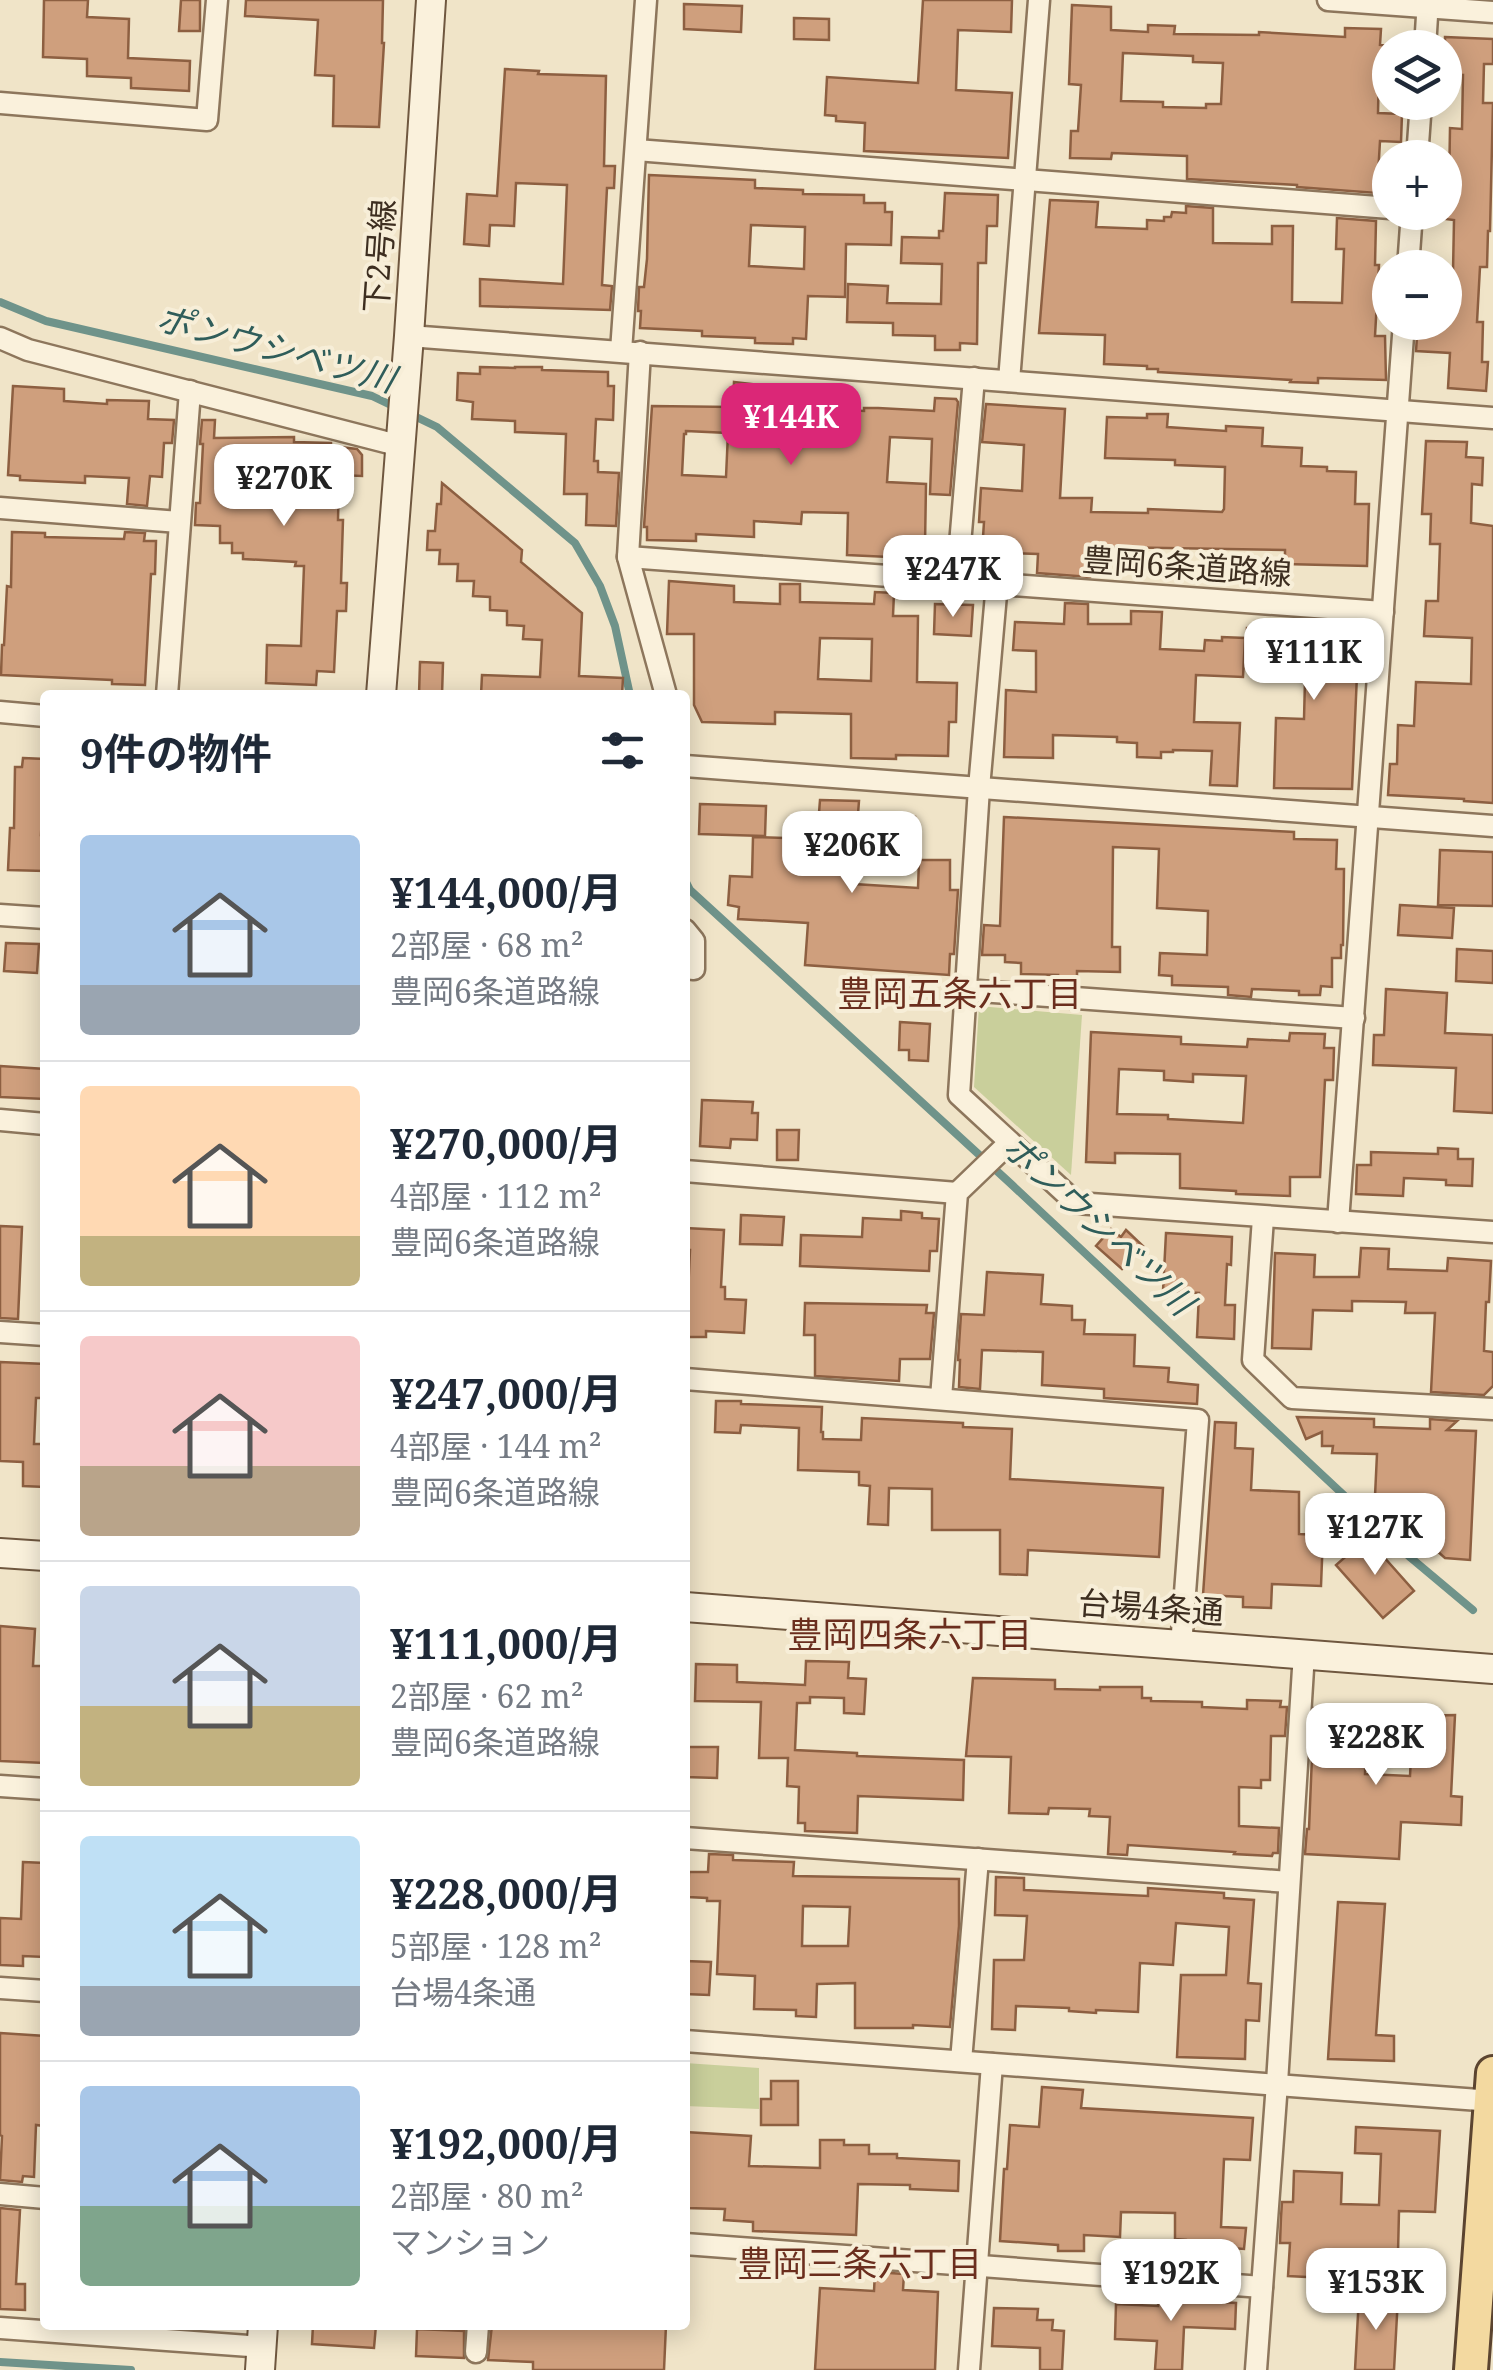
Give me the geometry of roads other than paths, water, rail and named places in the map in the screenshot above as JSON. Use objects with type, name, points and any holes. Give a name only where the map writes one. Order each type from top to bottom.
[{"type":"main road","points":[[1471,2370],[1492,2092]]},
{"type":"street","points":[[0,103],[207,120],[217,0]]},
{"type":"street","name":"下2号線","points":[[381,690],[432,0]]},
{"type":"street","points":[[646,0],[636,150],[628,558],[665,690]]},
{"type":"street","points":[[1009,380],[1039,0]]},
{"type":"street","points":[[1328,0],[1428,4],[1493,12]]},
{"type":"street","points":[[1426,30],[1428,4]]},
{"type":"street","points":[[636,150],[1372,207]]},
{"type":"street","points":[[410,336],[1493,418]]},
{"type":"street","points":[[0,338],[28,350],[190,391],[401,437]]},
{"type":"street","points":[[1338,1222],[1403,340]]},
{"type":"street","points":[[957,580],[974,378]]},
{"type":"street","points":[[167,690],[190,391]]},
{"type":"street","points":[[0,508],[179,522]]},
{"type":"street","name":"豊岡6条道路線","points":[[628,558],[1383,612]]},
{"type":"street","points":[[997,583],[959,1095],[1003,1148],[1076,1204],[1493,1232]]},
{"type":"street","points":[[0,712],[40,716]]},
{"type":"street","points":[[690,766],[1493,826]]},
{"type":"street","points":[[0,915],[40,918]]},
{"type":"street","points":[[690,936],[694,941],[694,969],[690,969]]},
{"type":"street","points":[[966,990],[1354,1018]]},
{"type":"street","points":[[0,1120],[40,1124]]},
{"type":"street","points":[[942,1398],[963,1186],[1003,1148]]},
{"type":"street","points":[[690,1172],[963,1186]]},
{"type":"street","points":[[1264,1218],[1253,1360],[1292,1398],[1493,1409]]},
{"type":"street","points":[[0,1332],[40,1336]]},
{"type":"street","points":[[690,1379],[1198,1420],[1180,1646]]},
{"type":"street","points":[[0,1553],[40,1556]]},
{"type":"street","name":"台場4条通","points":[[690,1607],[1493,1669]]},
{"type":"street","points":[[1256,2370],[1304,1653]]},
{"type":"street","points":[[0,1786],[40,1789]]},
{"type":"street","points":[[690,1838],[1289,1882]]},
{"type":"street","points":[[961,2062],[978,1859]]},
{"type":"street","points":[[0,1988],[40,1991]]},
{"type":"street","points":[[690,2041],[1277,2084],[1492,2092]]},
{"type":"street","points":[[969,2370],[992,2064]]},
{"type":"street","points":[[0,2194],[40,2198]]},
{"type":"street","points":[[690,2244],[1262,2287]]},
{"type":"street","points":[[0,2328],[40,2329]]},
{"type":"street","points":[[60,2330],[261,2352]]},
{"type":"street","points":[[476,2352],[478,2330]]},
{"type":"waterway","name":"ポンウシベツ川","points":[[0,302],[46,321],[372,396],[395,407]]},
{"type":"waterway","name":"ポンウシベツ川","points":[[408,413],[437,427],[575,543],[600,586],[615,626],[629,690]]},
{"type":"waterway","name":"ポンウシベツ川","points":[[690,890],[1411,1558],[1473,1610]]},
{"type":"waterway","points":[[0,2362],[131,2370]]},
{"type":"district","name":"豊岡五条六丁目","points":[[960,994]]},
{"type":"district","name":"豊岡四条六丁目","points":[[910,1635]]},
{"type":"district","name":"豊岡三条六丁目","points":[[860,2264]]}]
